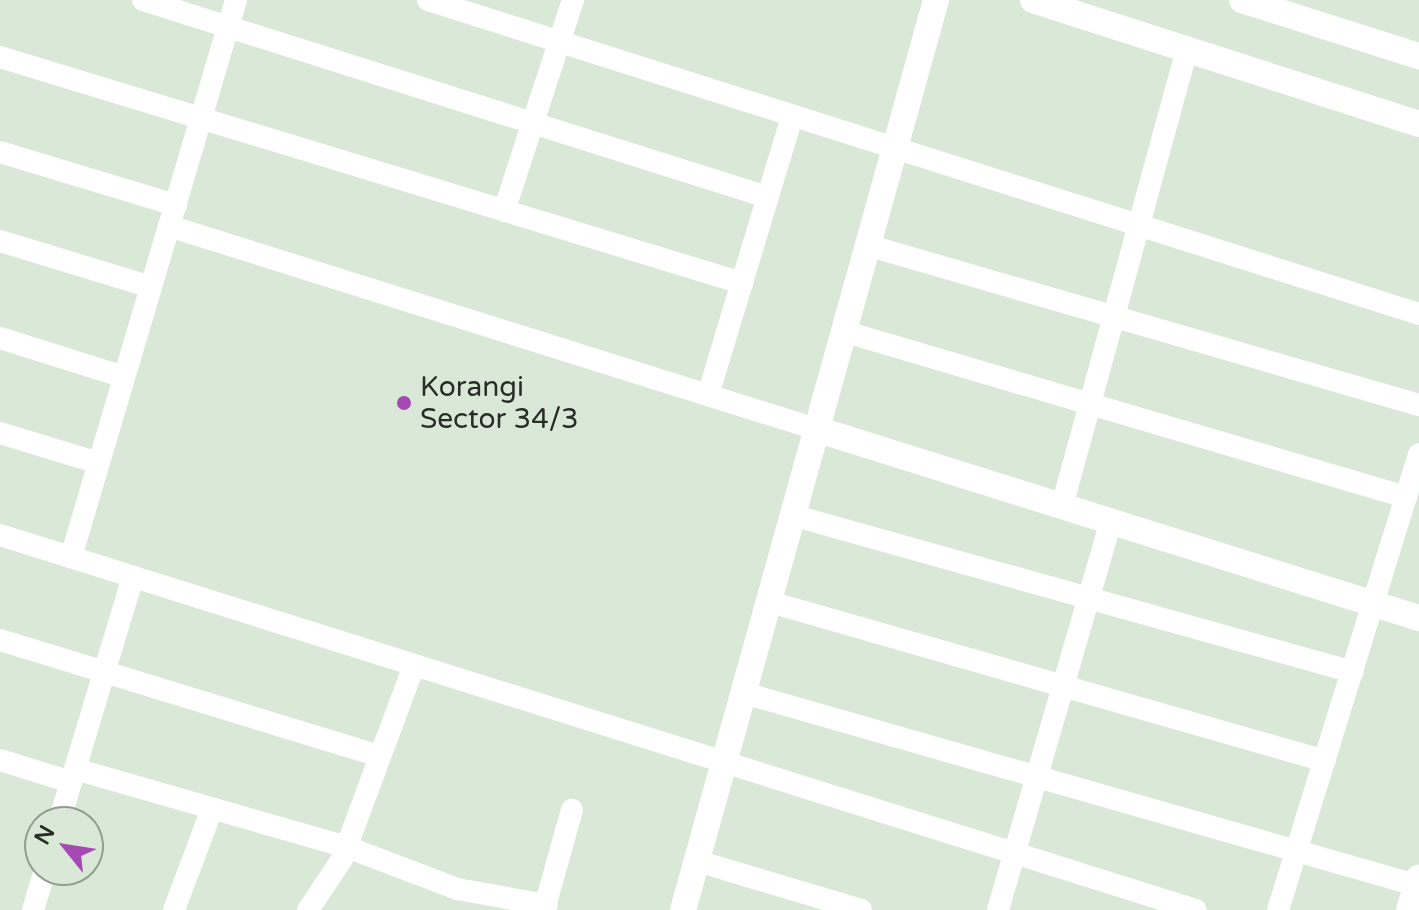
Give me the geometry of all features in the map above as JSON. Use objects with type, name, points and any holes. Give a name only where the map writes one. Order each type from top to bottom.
[{"type":"street","points":[[143,0],[767,197]]},
{"type":"street","points":[[71,557],[236,0]]},
{"type":"street","points":[[428,0],[1419,314]]},
{"type":"street","points":[[504,211],[573,0]]},
{"type":"street","points":[[683,910],[898,150],[936,0]]},
{"type":"street","points":[[1033,0],[1419,124]]},
{"type":"street","points":[[1242,0],[1419,56]]},
{"type":"street","points":[[1062,506],[1187,49]]},
{"type":"street","points":[[0,57],[742,283]]},
{"type":"street","points":[[708,395],[792,116]]},
{"type":"street","points":[[0,152],[172,215],[708,395],[1419,618]]},
{"type":"street","points":[[0,241],[151,287]]},
{"type":"street","points":[[870,246],[1419,405]]},
{"type":"street","points":[[846,332],[1406,497]]},
{"type":"street","points":[[0,338],[124,377]]},
{"type":"street","points":[[0,433],[99,463]]},
{"type":"street","points":[[1278,910],[1419,454]]},
{"type":"street","points":[[795,516],[1353,672]]},
{"type":"street","points":[[998,910],[1111,521]]},
{"type":"street","points":[[0,535],[1196,910]]},
{"type":"street","points":[[64,806],[133,577]]},
{"type":"street","points":[[770,602],[1325,761]]},
{"type":"street","points":[[0,640],[379,756]]},
{"type":"street","points":[[308,910],[347,847],[414,665]]},
{"type":"street","points":[[744,693],[1298,848],[1416,890]]},
{"type":"street","points":[[0,760],[212,809],[347,847],[457,889],[546,907],[572,810]]},
{"type":"street","points":[[174,910],[212,809]]},
{"type":"street","points":[[697,861],[861,910]]},
{"type":"street","points":[[33,910],[40,886]]},
{"type":"place","name":"Korangi Sector 34/3","points":[[404,403]]}]
